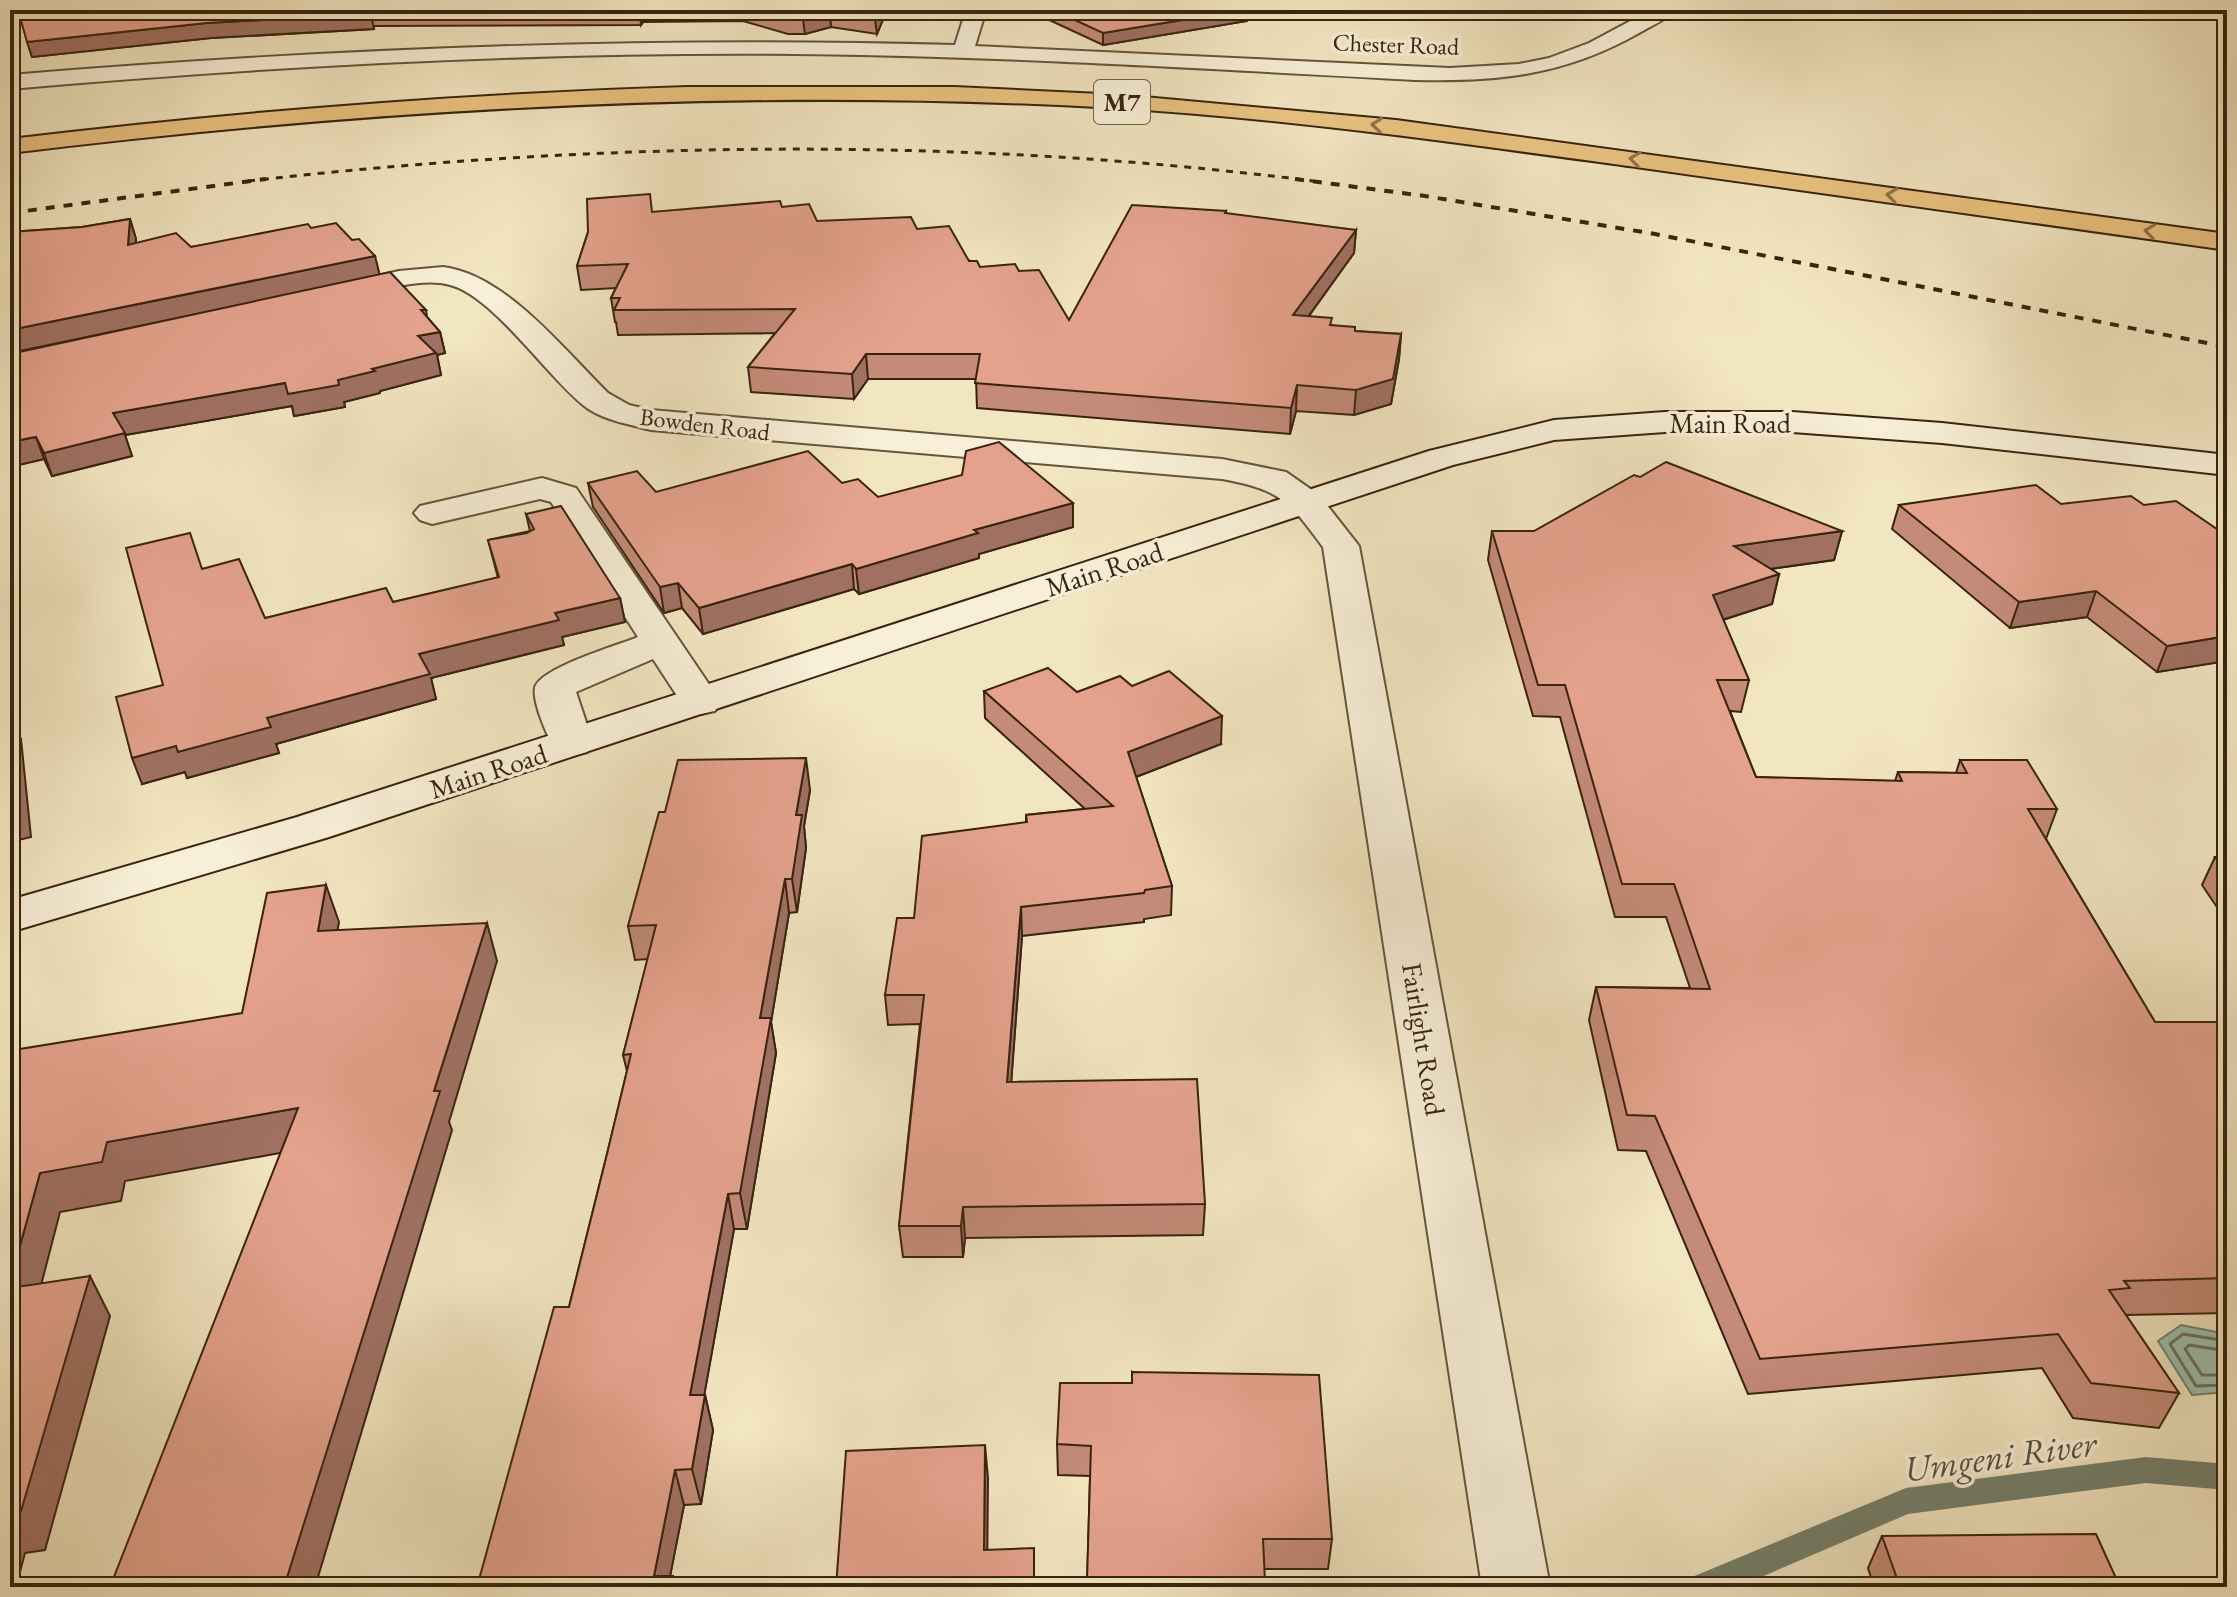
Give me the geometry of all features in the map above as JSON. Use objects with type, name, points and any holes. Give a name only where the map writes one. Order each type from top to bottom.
[{"type":"highway","name":"M7","points":[[735,71],[917,71],[1133,81]]},
{"type":"highway","points":[[428,83],[596,74]]},
{"type":"highway","name":"M7","points":[[10,146],[222,122],[497,100],[687,94],[970,95],[1137,103],[1396,127],[2227,242]]},
{"type":"highway","points":[[10,124],[279,95]]},
{"type":"street","points":[[963,51],[976,10]]},
{"type":"street","name":"Chester Road","points":[[10,82],[192,66],[477,54],[699,49],[963,51],[1422,72],[1502,71],[1573,57],[1665,10]]},
{"type":"street","name":"Bowden Road","points":[[316,298],[408,279],[436,275],[459,277],[488,295],[597,400],[618,412],[651,420],[1222,469],[1274,479],[1307,502]]},
{"type":"street","name":"Main Road","points":[[10,916],[313,827],[1441,458],[1554,430],[1665,422],[1792,422],[1942,433],[2227,465]]},
{"type":"street","points":[[432,513],[542,488],[564,495],[701,702]]},
{"type":"street","name":"Fairlight Road","points":[[1307,502],[1341,546],[1516,1587]]},
{"type":"street","points":[[572,743],[556,699],[555,687],[573,676],[661,642]]},
{"type":"water","points":[[2181,1325],[2227,1334],[2227,1392],[2192,1395],[2158,1341]]},
{"type":"building","points":[[18,10],[640,10],[369,12],[371,14],[207,23],[27,42]]},
{"type":"building","points":[[754,10],[880,10],[875,20],[830,12],[803,19],[787,19]]},
{"type":"building","points":[[1053,10],[1243,10],[1103,33]]},
{"type":"building","points":[[650,194],[652,212],[780,201],[782,207],[809,204],[817,221],[911,217],[917,229],[949,226],[969,261],[977,261],[980,267],[1015,264],[1019,271],[1039,270],[1069,320],[1132,205],[1226,211],[1356,230],[1293,315],[1332,318],[1330,325],[1355,327],[1355,331],[1401,334],[1393,379],[1356,390],[1297,385],[1291,408],[975,383],[980,354],[866,354],[852,374],[748,367],[795,309],[614,310],[620,298],[611,298],[628,264],[577,266],[588,232],[587,199]]},
{"type":"building","points":[[130,219],[128,245],[176,233],[191,247],[308,224],[311,228],[336,223],[352,240],[359,239],[375,256],[10,330],[10,232],[82,227]]},
{"type":"building","points":[[390,272],[426,310],[421,310],[440,332],[418,336],[436,353],[338,380],[339,385],[288,394],[285,383],[113,413],[125,433],[44,453],[36,437],[10,442],[10,354]]},
{"type":"building","points":[[999,442],[1073,503],[974,530],[978,533],[856,569],[852,564],[699,608],[678,583],[660,587],[588,483],[637,471],[656,492],[808,451],[842,483],[858,479],[878,497],[962,475],[966,451]]},
{"type":"building","points":[[1666,462],[1842,531],[1734,546],[1779,574],[1713,595],[1749,680],[1717,680],[1756,777],[1902,781],[1898,772],[1967,773],[1960,760],[2027,760],[2057,809],[2028,809],[2155,1022],[2217,1022],[2227,1037],[2227,1278],[2124,1281],[2130,1288],[2109,1290],[2179,1393],[2091,1383],[2058,1334],[1760,1359],[1655,1116],[1627,1115],[1596,987],[1710,989],[1674,884],[1622,884],[1565,685],[1538,685],[1492,531],[1534,531],[1634,475],[1640,477]]},
{"type":"building","points":[[2036,485],[2061,504],[2131,496],[2144,505],[2176,501],[2227,536],[2227,636],[2167,646],[2096,591],[2019,602],[1899,505]]},
{"type":"building","points":[[561,506],[620,598],[555,613],[559,620],[419,654],[430,674],[267,718],[271,727],[178,752],[176,746],[132,758],[116,697],[163,685],[126,548],[190,533],[202,569],[239,559],[265,618],[386,588],[393,602],[499,577],[488,540],[527,533],[534,529],[526,514]]},
{"type":"building","points":[[1048,668],[1077,692],[1120,676],[1132,686],[1169,671],[1222,716],[1128,752],[1172,886],[1145,890],[1144,893],[1021,907],[1007,1082],[1197,1079],[1205,1204],[963,1207],[961,1226],[899,1226],[924,995],[885,995],[897,918],[914,918],[922,836],[1027,822],[1026,815],[1113,806],[984,691]]},
{"type":"building","points":[[806,758],[796,815],[802,815],[792,879],[785,879],[760,1018],[771,1018],[740,1193],[728,1194],[690,1395],[705,1395],[692,1469],[675,1470],[654,1576],[673,1576],[671,1587],[477,1587],[554,1307],[569,1307],[607,1154],[631,1054],[623,1055],[656,925],[628,926],[659,812],[665,812],[678,760]]},
{"type":"building","points":[[2215,857],[2227,857],[2227,874]]},
{"type":"building","points":[[326,885],[318,931],[487,923],[434,1091],[440,1091],[284,1587],[110,1587],[298,1108],[107,1142],[102,1162],[40,1173],[10,1282],[10,1062],[14,1050],[242,1013],[267,893]]},
{"type":"building","points":[[90,1276],[21,1511],[10,1513],[10,1288]]},
{"type":"building","points":[[1132,1372],[1319,1375],[1332,1539],[1263,1539],[1265,1582],[1087,1580],[1091,1446],[1057,1444],[1060,1383],[1132,1383]]},
{"type":"building","points":[[985,1445],[984,1550],[1034,1548],[1034,1587],[836,1587],[846,1451]]},
{"type":"building","points":[[2096,1534],[2120,1587],[1900,1587],[1882,1536]]},
{"type":"waterway","name":"Umgeni River","points":[[1703,1587],[1906,1501],[2146,1470],[2227,1477]]},
{"type":"railway","points":[[259,180],[514,158],[781,149],[1048,156],[1181,166],[1313,181]]},
{"type":"railway","points":[[259,180],[266,179]]},
{"type":"railway","points":[[1295,179],[1425,196],[1655,234],[2227,347]]},
{"type":"railway","points":[[10,213],[259,180]]},
{"type":"railway","points":[[248,181],[259,180]]}]
